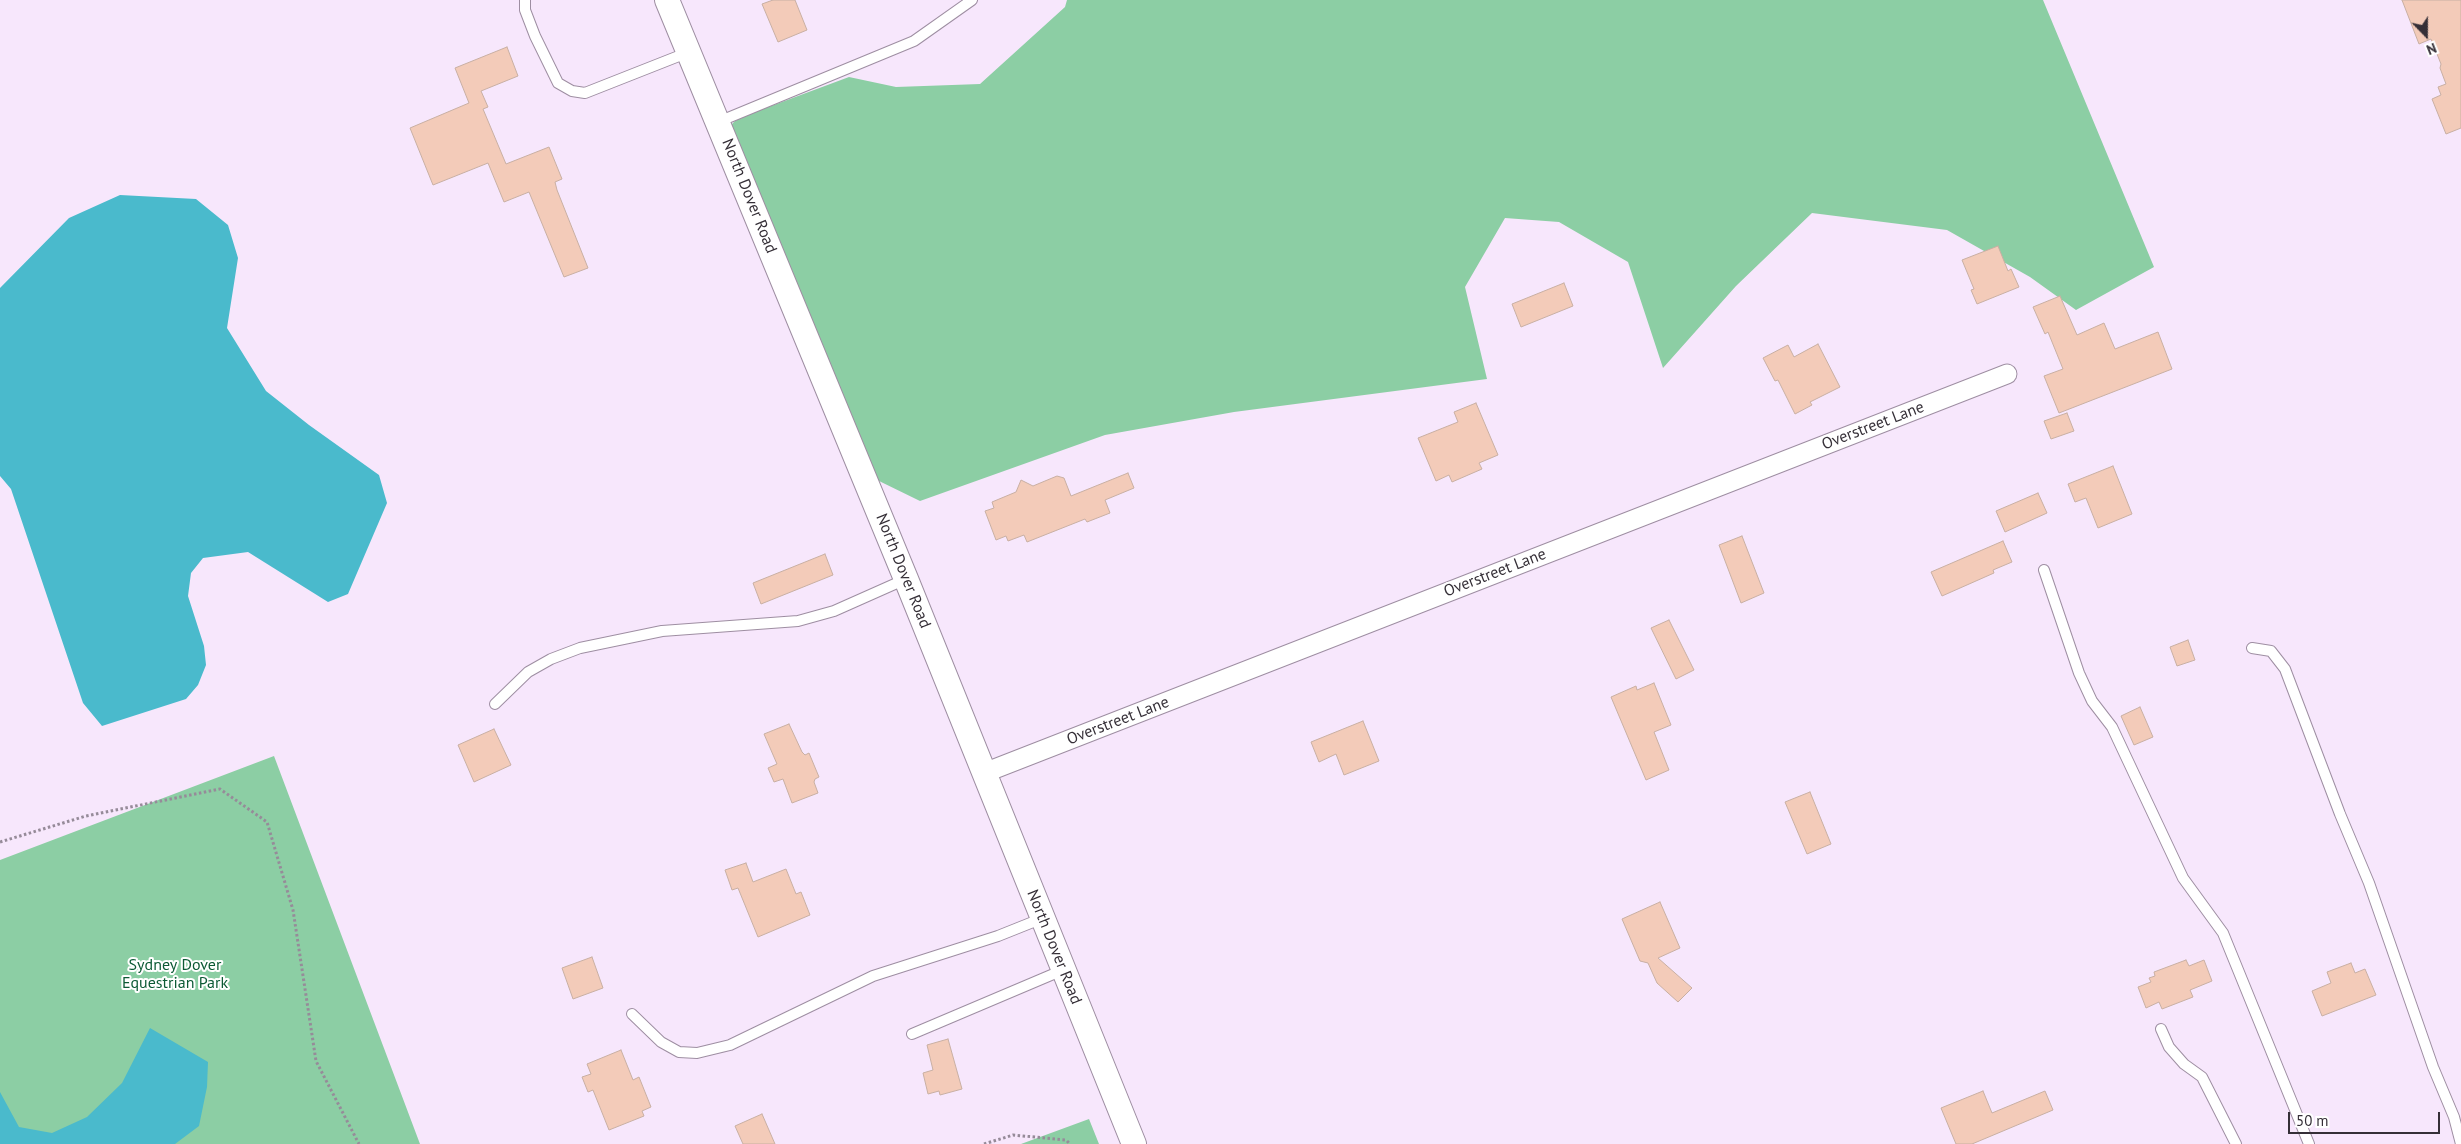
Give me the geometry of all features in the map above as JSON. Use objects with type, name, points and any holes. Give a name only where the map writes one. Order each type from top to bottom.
[{"type":"street","name":"North Dover Road","points":[[667,0],[906,579],[1134,1144]]},
{"type":"street","name":"Overstreet Lane","points":[[984,774],[2007,374]]},
{"type":"lane","points":[[525,0],[525,10],[535,36],[558,83],[572,91],[585,93],[689,52]]},
{"type":"lane","points":[[718,122],[914,41],[972,0]]},
{"type":"lane","points":[[2044,570],[2079,673],[2092,701],[2112,727],[2183,878],[2223,933],[2309,1144]]},
{"type":"lane","points":[[495,704],[528,672],[551,658],[580,648],[662,631],[798,621],[834,611],[906,579]]},
{"type":"lane","points":[[2252,648],[2272,651],[2285,669],[2369,884],[2434,1067],[2454,1117],[2461,1144]]},
{"type":"lane","points":[[632,1014],[661,1042],[678,1052],[706,1051],[730,1045],[873,976],[998,936],[1042,918]]},
{"type":"lane","points":[[912,1034],[1064,970]]},
{"type":"lane","points":[[2161,1028],[2169,1047],[2184,1064],[2202,1077],[2236,1144]]},
{"type":"path","points":[[0,842],[86,816],[220,789],[267,822],[293,910],[316,1061],[359,1144]]},
{"type":"path","points":[[984,1144],[1013,1135],[1066,1140],[1070,1144]]},
{"type":"green space","points":[[1067,0],[2043,0],[2154,267],[2076,310],[2030,277],[1947,230],[1812,213],[1736,286],[1663,368],[1628,262],[1559,222],[1505,218],[1465,287],[1487,379],[1234,412],[1105,435],[920,501],[877,480],[731,125],[735,121],[755,112],[849,77],[896,87],[980,84],[1065,7]]},
{"type":"green space","name":"Sydney Dover Equestrian Park","points":[[274,756],[420,1144],[0,1144],[0,860]]},
{"type":"green space","points":[[1089,1119],[1099,1144],[1021,1144]]},
{"type":"water","points":[[120,195],[196,199],[228,225],[238,258],[227,328],[266,391],[309,425],[379,475],[387,503],[348,594],[328,602],[248,552],[203,558],[191,573],[188,596],[204,646],[206,665],[198,685],[186,699],[102,726],[83,703],[11,489],[0,476],[0,288],[69,218]]},
{"type":"water","points":[[150,1028],[208,1062],[207,1087],[199,1126],[175,1144],[0,1144],[0,1092],[19,1127],[52,1133],[87,1117],[122,1083]]},
{"type":"building","points":[[773,0],[795,0],[807,30],[778,42],[762,4]]},
{"type":"building","points":[[2402,0],[2461,0],[2461,128],[2446,134],[2432,99],[2441,95],[2438,87],[2446,84],[2440,68],[2441,64],[2431,39],[2419,44]]},
{"type":"building","points":[[507,47],[518,76],[481,91],[488,107],[483,109],[506,164],[549,147],[562,179],[555,182],[557,190],[588,268],[564,277],[529,192],[504,202],[488,163],[433,185],[410,128],[469,103],[455,68]]},
{"type":"building","points":[[1998,246],[2008,271],[2011,269],[2019,287],[1977,304],[1971,290],[1974,289],[1962,260]]},
{"type":"building","points":[[1564,283],[1573,306],[1521,327],[1512,304]]},
{"type":"building","points":[[2060,296],[2077,335],[2104,323],[2115,349],[2158,332],[2172,369],[2059,413],[2044,376],[2063,369],[2048,332],[2045,334],[2033,307]]},
{"type":"building","points":[[1818,344],[1840,387],[1810,402],[1812,405],[1795,414],[1778,380],[1775,381],[1763,358],[1788,345],[1794,357]]},
{"type":"building","points":[[1476,403],[1498,455],[1479,463],[1482,469],[1452,482],[1449,475],[1436,481],[1418,438],[1458,422],[1454,412]]},
{"type":"building","points":[[2067,413],[2074,431],[2051,439],[2044,421]]},
{"type":"building","points":[[2113,466],[2132,514],[2098,528],[2086,498],[2075,502],[2068,484]]},
{"type":"building","points":[[1128,473],[1134,488],[1105,500],[1110,513],[1087,522],[1085,519],[1027,542],[1024,535],[1008,541],[1006,536],[996,540],[985,511],[994,508],[992,502],[1016,492],[1021,480],[1033,486],[1057,476],[1064,478],[1071,496]]},
{"type":"building","points":[[2038,493],[2047,513],[2005,532],[1996,511]]},
{"type":"building","points":[[1742,536],[1764,593],[1741,603],[1719,545]]},
{"type":"building","points":[[2003,541],[2012,562],[1993,570],[1994,573],[1942,596],[1931,572]]},
{"type":"building","points":[[825,554],[833,575],[761,604],[753,583]]},
{"type":"building","points":[[1669,620],[1694,670],[1676,679],[1651,628]]},
{"type":"building","points":[[2188,640],[2195,660],[2177,666],[2170,647]]},
{"type":"building","points":[[1654,683],[1671,725],[1654,732],[1669,770],[1646,780],[1611,697],[1636,686],[1637,690]]},
{"type":"building","points":[[2140,707],[2153,737],[2134,745],[2121,716]]},
{"type":"building","points":[[1363,721],[1379,761],[1344,775],[1336,754],[1319,762],[1311,742]]},
{"type":"building","points":[[789,724],[802,752],[805,755],[809,753],[819,777],[814,782],[818,793],[792,803],[783,779],[774,782],[768,768],[777,764],[764,734]]},
{"type":"building","points":[[494,729],[511,765],[474,782],[458,745]]},
{"type":"building","points":[[1810,792],[1831,844],[1807,854],[1785,802]]},
{"type":"building","points":[[746,863],[753,882],[786,869],[796,894],[801,892],[810,915],[758,937],[738,888],[732,890],[725,870]]},
{"type":"building","points":[[1660,902],[1680,948],[1658,958],[1692,988],[1678,1002],[1657,983],[1648,963],[1640,961],[1622,919]]},
{"type":"building","points":[[592,957],[603,988],[573,999],[562,968]]},
{"type":"building","points":[[2186,960],[2189,966],[2204,960],[2212,981],[2190,990],[2193,997],[2162,1009],[2159,1002],[2146,1008],[2138,987],[2151,982],[2149,978],[2155,976],[2154,972]]},
{"type":"building","points":[[2351,963],[2355,973],[2365,969],[2376,995],[2322,1016],[2312,991],[2331,983],[2327,972]]},
{"type":"building","points":[[948,1039],[962,1089],[940,1095],[939,1091],[928,1094],[923,1073],[933,1070],[927,1045]]},
{"type":"building","points":[[621,1050],[633,1080],[639,1077],[651,1107],[642,1111],[644,1116],[609,1130],[593,1090],[588,1092],[582,1077],[591,1074],[587,1064]]},
{"type":"building","points":[[1983,1091],[1992,1113],[2045,1091],[2053,1110],[1972,1144],[1956,1144],[1941,1108]]},
{"type":"building","points":[[762,1114],[775,1144],[743,1144],[735,1126]]}]
